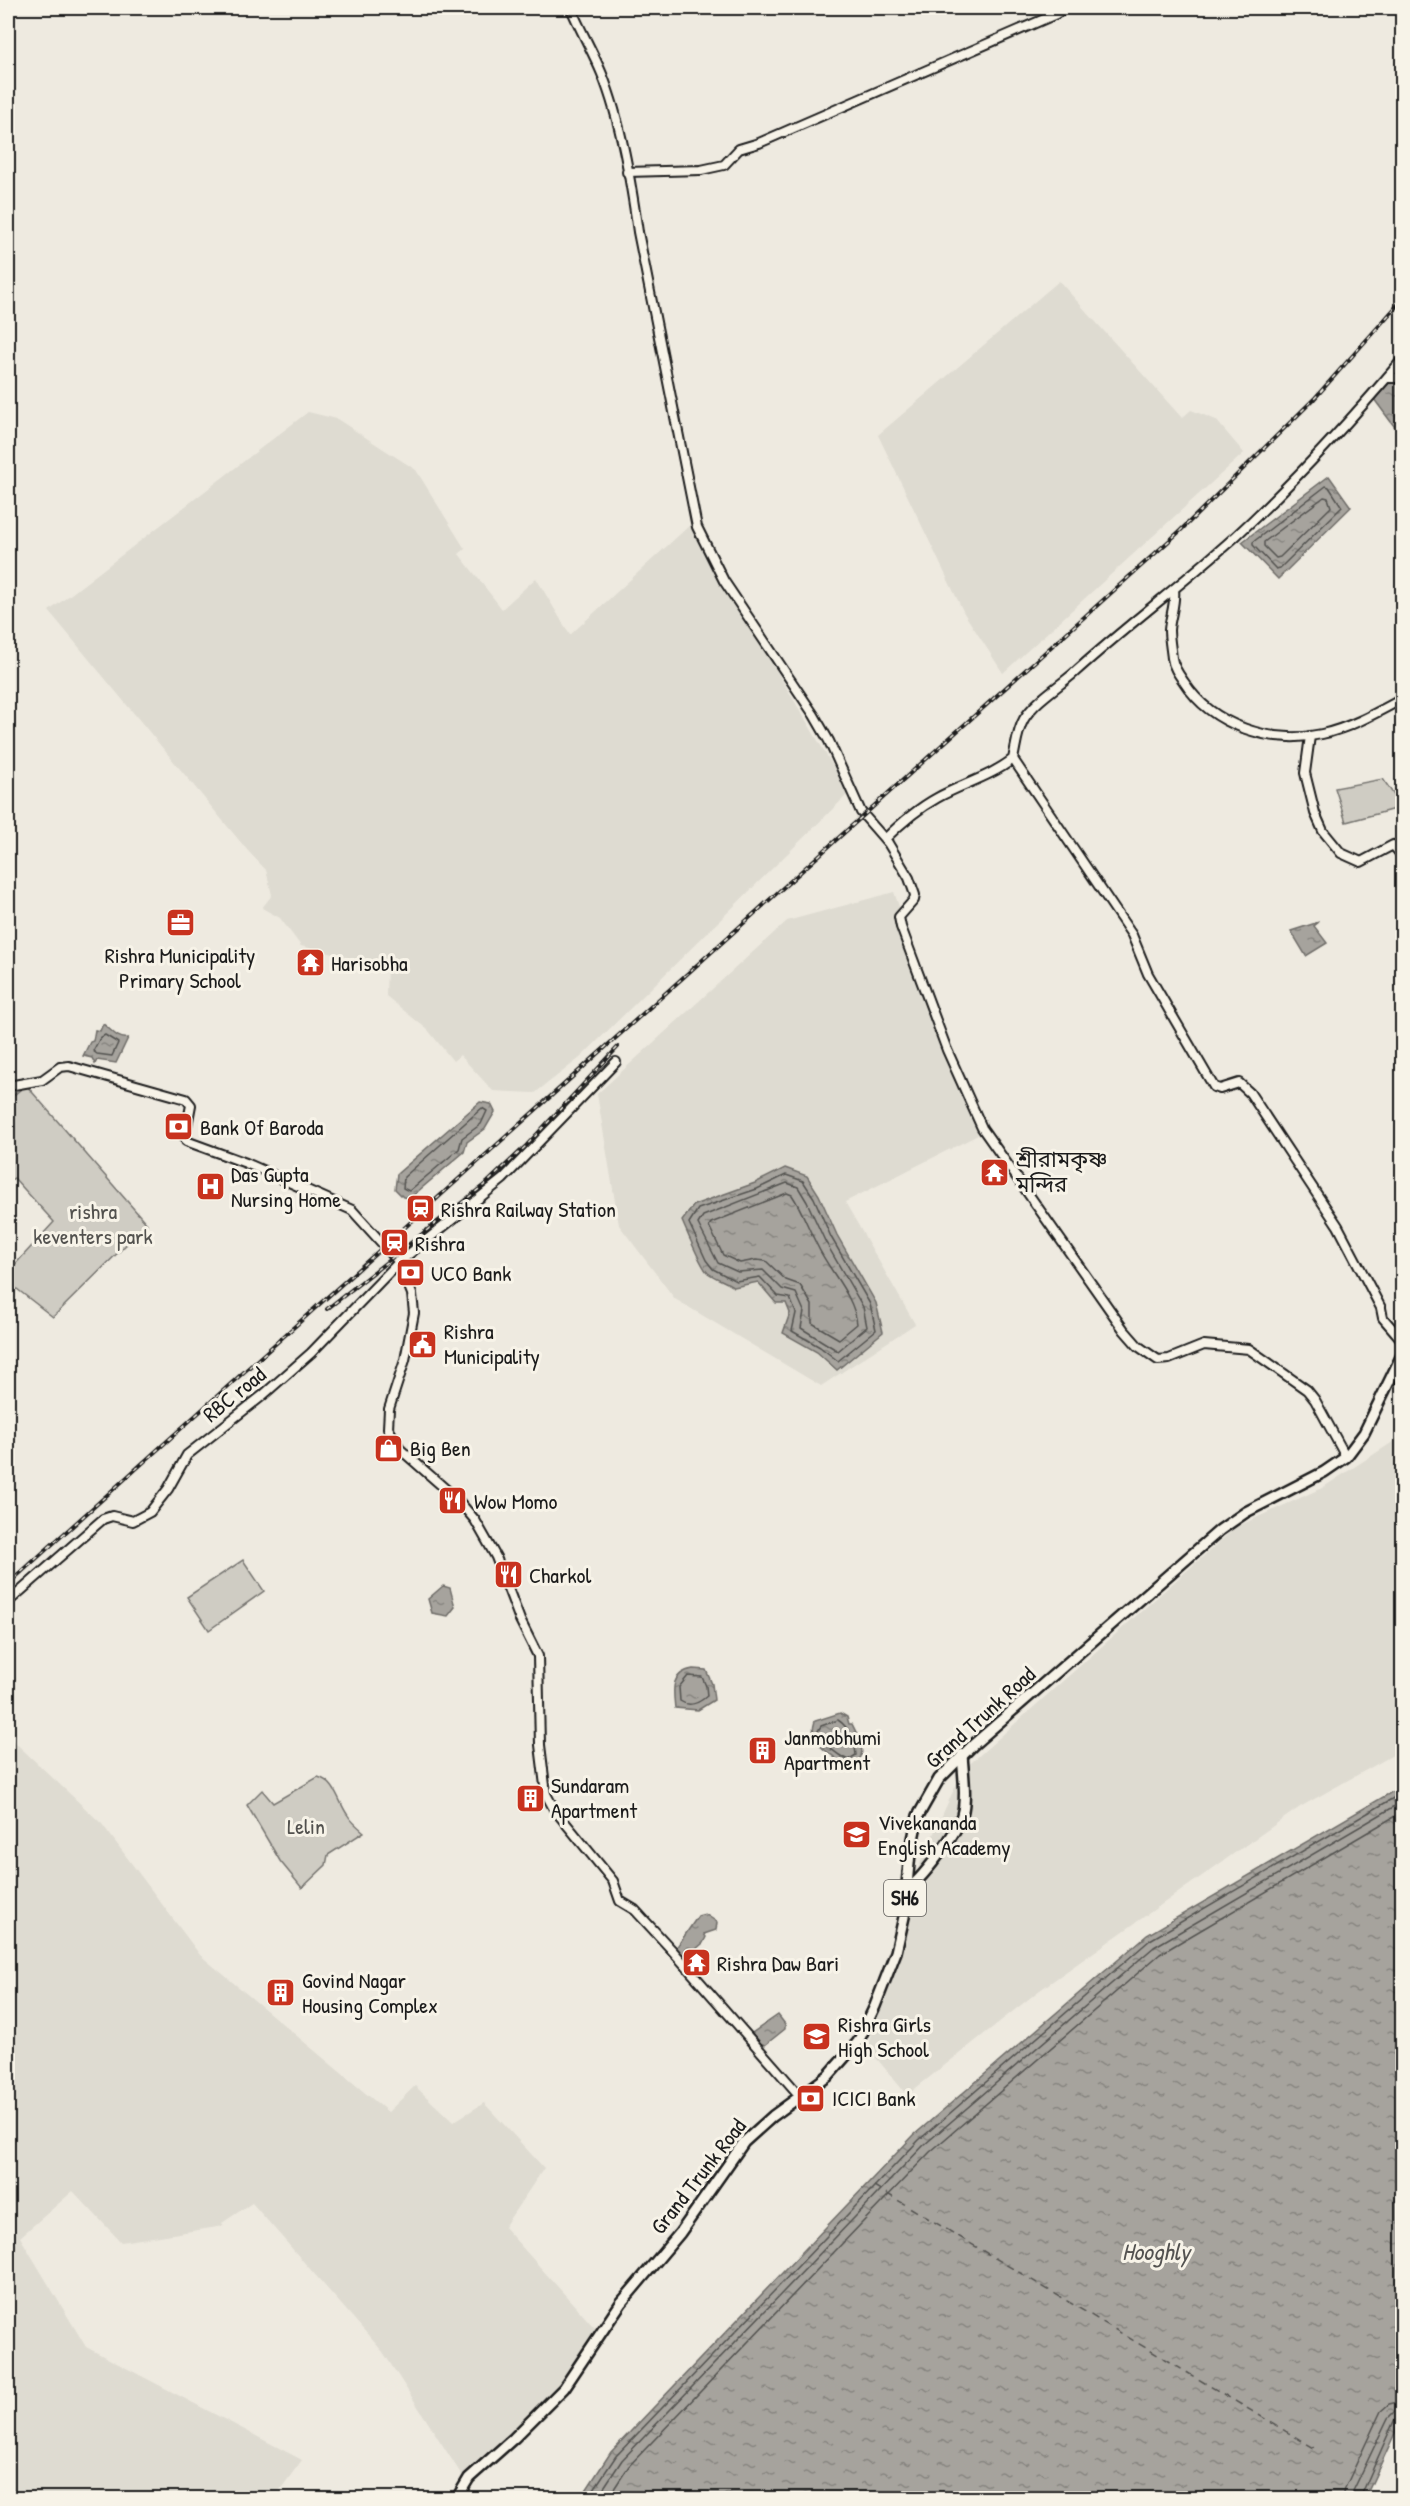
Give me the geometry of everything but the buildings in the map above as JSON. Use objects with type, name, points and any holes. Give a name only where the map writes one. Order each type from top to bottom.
[{"type":"main road","name":"Grand Trunk Road","points":[[457,2499],[469,2478],[514,2438],[564,2388],[622,2301],[680,2233],[744,2142],[773,2116],[801,2097],[838,2066],[863,2034],[896,1952],[904,1917],[912,1838],[918,1816],[933,1787],[962,1754],[1220,1530],[1246,1512],[1324,1472],[1346,1457],[1364,1433],[1402,1355]]},
{"type":"main road","name":"Grand Trunk Road","points":[[906,1890],[920,1880],[958,1825],[963,1807],[962,1754]]},
{"type":"street","points":[[571,8],[602,73],[612,103],[697,527],[724,581],[824,733],[861,812],[885,839],[909,878],[915,895],[914,900],[899,917],[901,927],[947,1050],[973,1109],[997,1150],[1109,1312],[1138,1346],[1158,1360],[1169,1359],[1204,1345],[1249,1349],[1307,1390],[1315,1400],[1346,1457]]},
{"type":"street","points":[[627,172],[701,170],[724,165],[739,150],[974,50],[1065,8]]},
{"type":"street","points":[[885,839],[908,817],[936,798],[986,776],[1013,759],[1024,719],[1035,707],[1239,533],[1311,464],[1402,360]]},
{"type":"street","points":[[1388,378],[1402,378]]},
{"type":"street","points":[[1174,589],[1175,598],[1169,633],[1172,658],[1177,671],[1190,693],[1204,707],[1241,728],[1289,738],[1310,736],[1341,728],[1402,699]]},
{"type":"street","points":[[1310,736],[1305,773],[1315,813],[1323,831],[1341,852],[1356,861],[1363,861],[1393,845],[1402,856]]},
{"type":"street","points":[[1013,759],[1132,935],[1148,974],[1214,1087],[1220,1089],[1239,1083],[1250,1093],[1338,1226],[1381,1308],[1383,1318],[1402,1340]]},
{"type":"street","name":"RBC road","points":[[8,1602],[103,1519],[112,1516],[133,1521],[150,1512],[168,1489],[187,1455],[262,1396],[311,1353],[399,1262],[484,1196],[533,1149],[616,1062]]},
{"type":"street","points":[[8,1086],[40,1080],[60,1068],[69,1066],[186,1099],[191,1106],[186,1141],[246,1163],[352,1210],[399,1262],[412,1294],[414,1313],[405,1360],[389,1409],[388,1428],[401,1450],[457,1499],[469,1513],[496,1557],[520,1620],[538,1656],[540,1745],[546,1794],[566,1824],[613,1881],[620,1901],[635,1910],[801,2097]]},
{"type":"shaded area","points":[[1059,281],[1182,418],[1191,410],[1216,420],[1244,453],[1003,673],[964,613],[878,435]]},
{"type":"shaded area","points":[[308,412],[337,419],[416,470],[465,549],[459,554],[502,609],[536,578],[570,635],[690,525],[849,793],[580,1058],[535,1093],[493,1091],[460,1055],[453,1061],[428,1030],[386,996],[387,967],[301,946],[280,918],[262,908],[272,895],[266,870],[49,611]]},
{"type":"shaded area","points":[[894,892],[978,1135],[845,1202],[915,1324],[821,1386],[675,1299],[619,1225],[597,1094],[787,921]]},
{"type":"shaded area","points":[[1402,1436],[1402,1750],[1300,1807],[1040,1990],[907,2095],[868,2048],[921,1861],[963,1770],[1236,1527],[1322,1488]]},
{"type":"shaded area","points":[[8,1736],[102,1824],[200,1955],[388,2112],[415,2086],[453,2122],[484,2103],[544,2168],[504,2227],[602,2336],[470,2488],[383,2352],[252,2203],[222,2223],[224,2226],[121,2242],[73,2191],[20,2237],[86,2347],[302,2460],[274,2498],[8,2498]]},
{"type":"green space","points":[[1383,779],[1402,807],[1346,822],[1335,788]]},
{"type":"green space","name":"rishra keventers park","points":[[26,1085],[147,1224],[53,1317],[8,1282],[8,1272],[54,1222],[14,1178],[8,1182],[8,1100]]},
{"type":"green space","points":[[243,1560],[264,1591],[209,1630],[187,1597]]},
{"type":"green space","name":"Lelin","points":[[318,1777],[333,1787],[349,1817],[364,1832],[328,1855],[326,1865],[302,1888],[280,1861],[247,1805],[262,1790],[273,1803]]},
{"type":"water","points":[[1402,380],[1402,422],[1394,426],[1374,399],[1375,394],[1381,388],[1389,383]]},
{"type":"water","points":[[1329,476],[1351,507],[1278,579],[1242,542]]},
{"type":"water","points":[[1319,922],[1314,926],[1327,943],[1306,956],[1291,931]]},
{"type":"water","points":[[103,1024],[117,1036],[128,1038],[116,1063],[97,1060],[95,1064],[92,1058],[83,1056],[90,1042],[93,1041],[95,1030],[100,1031]]},
{"type":"water","points":[[480,1102],[491,1104],[495,1112],[485,1129],[467,1142],[464,1152],[410,1198],[403,1197],[395,1189],[397,1174]]},
{"type":"water","points":[[785,1168],[807,1176],[819,1195],[837,1235],[876,1303],[883,1332],[837,1370],[817,1352],[783,1333],[790,1313],[786,1303],[776,1303],[758,1282],[734,1287],[708,1273],[682,1221],[694,1205],[755,1183]]},
{"type":"water","points":[[443,1586],[450,1588],[455,1607],[448,1616],[432,1613],[428,1599]]},
{"type":"water","points":[[693,1669],[706,1670],[712,1684],[714,1700],[698,1710],[675,1708],[674,1689],[677,1678],[680,1674]]},
{"type":"water","points":[[840,1713],[847,1717],[849,1724],[852,1724],[862,1751],[858,1762],[843,1770],[840,1763],[818,1744],[813,1731],[815,1721]]},
{"type":"water","name":"Hooghly","points":[[1402,1786],[1402,2418],[1365,2498],[581,2498],[611,2452],[914,2135],[1147,1935]]},
{"type":"water","points":[[705,1914],[717,1922],[716,1930],[704,1934],[706,1937],[703,1943],[683,1960],[674,1951],[698,1916]]},
{"type":"water","points":[[778,2015],[785,2024],[785,2029],[765,2045],[759,2043],[752,2033]]},
{"type":"ferry route","points":[[874,2186],[1319,2451]]},
{"type":"railway","points":[[8,1584],[1180,531],[1314,399],[1402,300]]},
{"type":"railway","points":[[327,1309],[488,1182],[525,1147],[618,1047]]},
{"type":"place","name":"Rishra Municipality Primary School","points":[[180,923]]},
{"type":"place","name":"Harisobha","points":[[310,963]]},
{"type":"place","name":"Bank Of Baroda","points":[[179,1127]]},
{"type":"place","name":"শ্রীরামকৃষ্ণ মন্দির","points":[[995,1172]]},
{"type":"place","name":"Das Gupta Nursing Home","points":[[210,1187]]},
{"type":"place","name":"Rishra Railway Station","points":[[420,1209]]},
{"type":"place","name":"Rishra","points":[[394,1243]]},
{"type":"place","name":"UCO Bank","points":[[410,1273]]},
{"type":"place","name":"Rishra Municipality","points":[[423,1344]]},
{"type":"place","name":"Big Ben","points":[[389,1448]]},
{"type":"place","name":"Wow Momo","points":[[453,1501]]},
{"type":"place","name":"Charkol","points":[[508,1575]]},
{"type":"place","name":"Janmobhumi Apartment","points":[[763,1750]]},
{"type":"place","name":"Sundaram Apartment","points":[[530,1798]]},
{"type":"place","name":"Vivekananda English Academy","points":[[857,1835]]},
{"type":"place","name":"Rishra Daw Bari","points":[[696,1963]]},
{"type":"place","name":"Govind Nagar Housing Complex","points":[[281,1993]]},
{"type":"place","name":"Rishra Girls High School","points":[[817,2037]]},
{"type":"place","name":"ICICI Bank","points":[[811,2098]]}]
